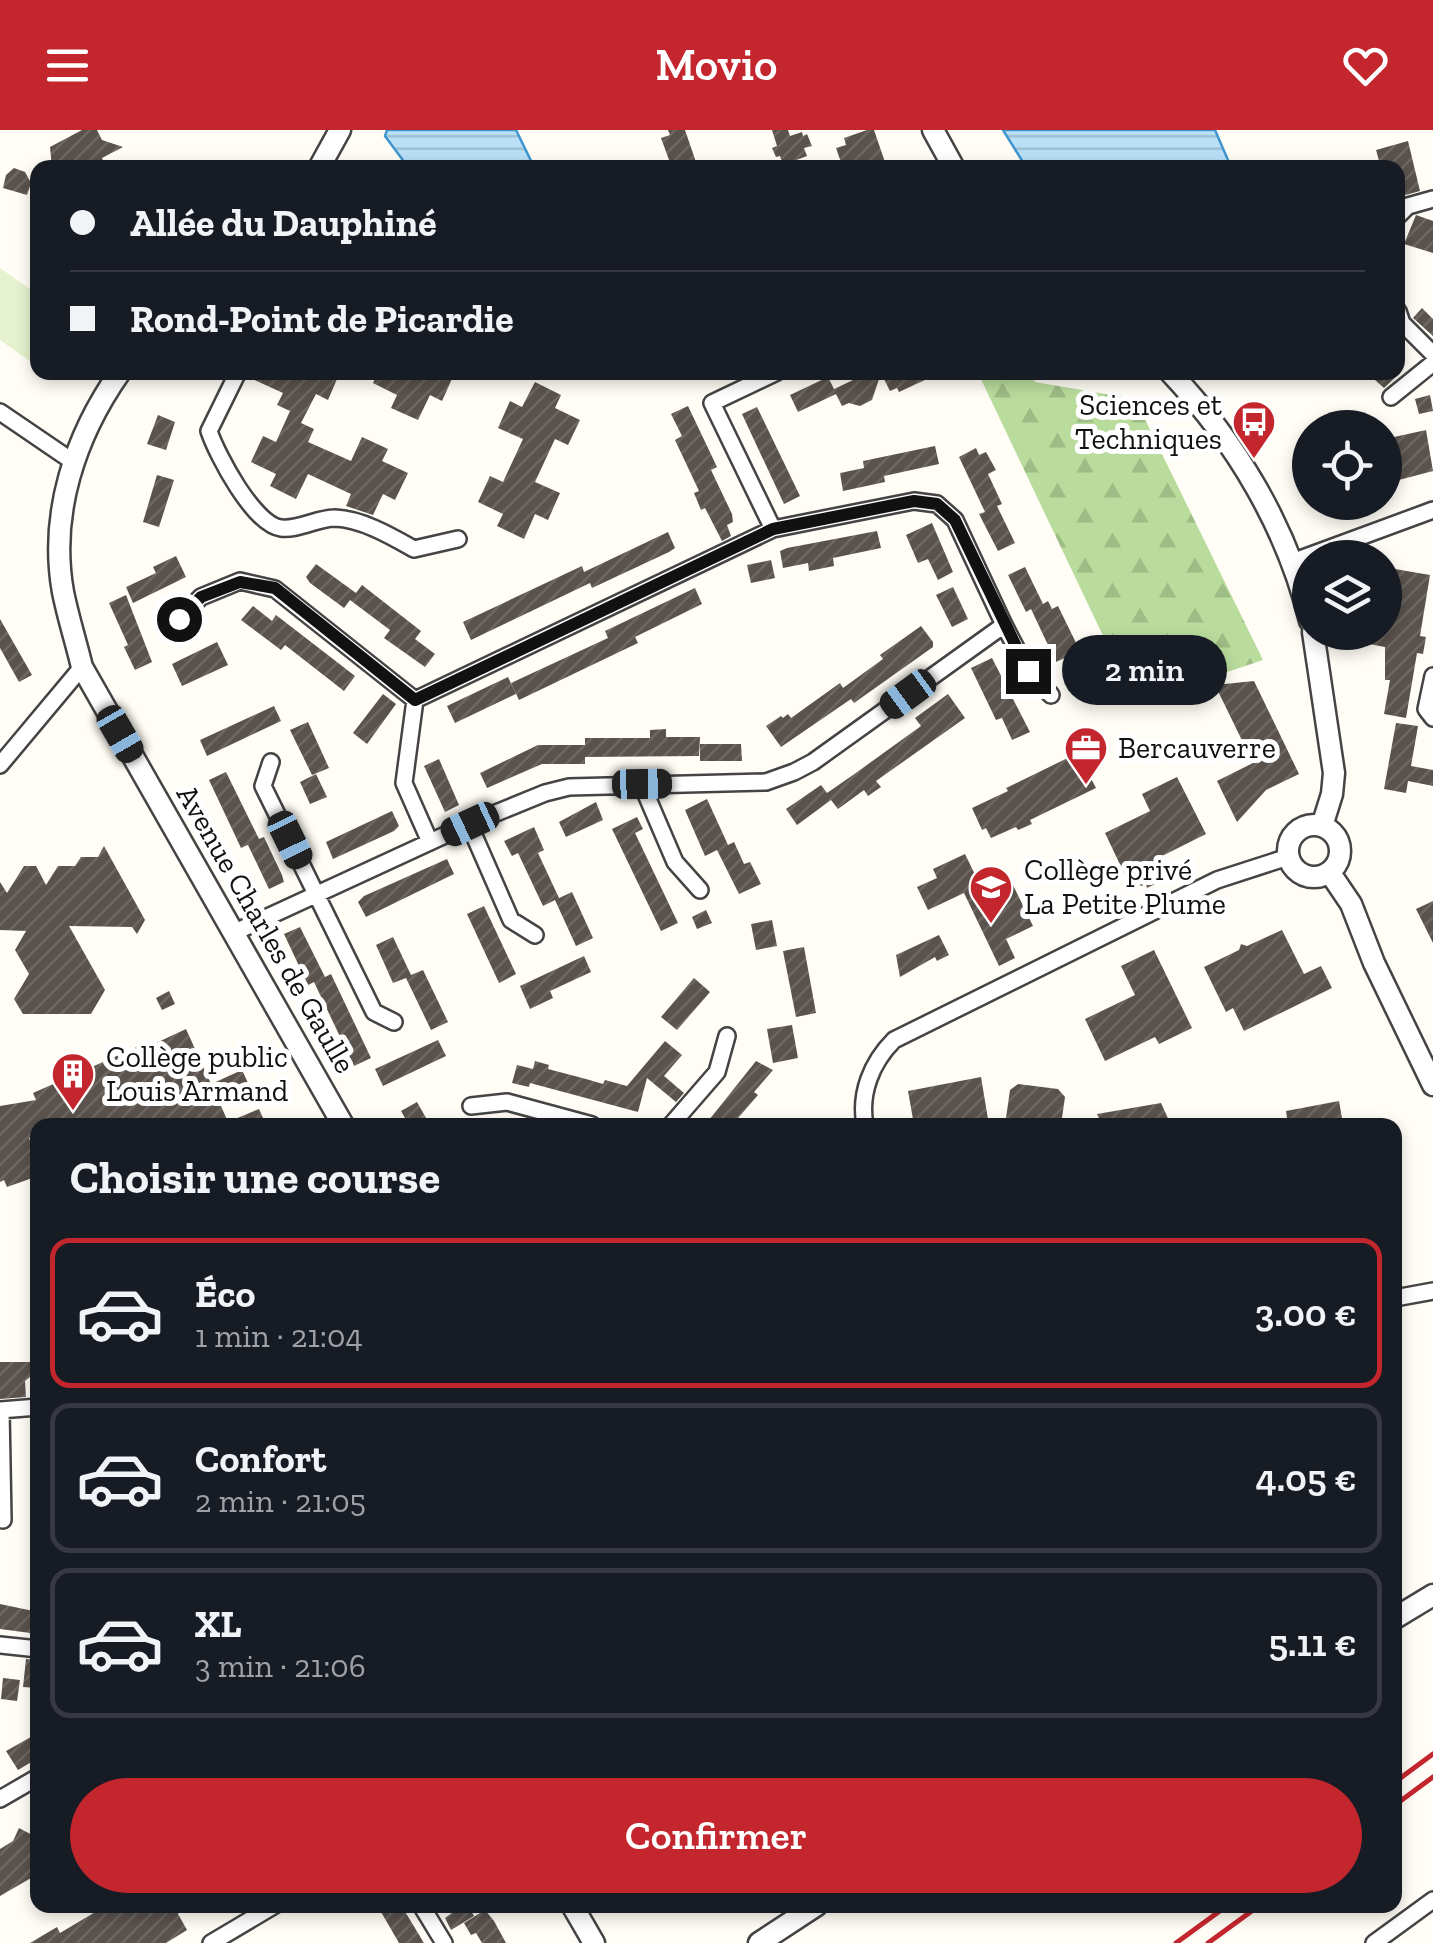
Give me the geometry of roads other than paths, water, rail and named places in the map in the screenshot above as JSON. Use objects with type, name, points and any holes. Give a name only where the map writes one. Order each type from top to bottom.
[{"type":"street","points":[[323,160],[340,130]]},
{"type":"street","points":[[933,130],[950,160]]},
{"type":"street","points":[[1405,209],[1433,199]]},
{"type":"street","points":[[1405,326],[1433,354]]},
{"type":"street","points":[[1391,397],[1433,363]]},
{"type":"street","name":"Avenue Charles de Gaulle","points":[[114,380],[72,461],[61,514],[63,590],[82,667],[338,1118]]},
{"type":"street","points":[[234,380],[210,430],[252,509],[265,522],[281,528],[334,518],[382,532],[414,549],[458,539]]},
{"type":"street","points":[[761,380],[712,404],[773,529]]},
{"type":"street","points":[[1177,380],[1240,460],[1292,562]]},
{"type":"street","points":[[0,412],[72,461]]},
{"type":"street","points":[[415,700],[773,529],[914,501],[937,504],[955,520],[1028,671],[1051,695]]},
{"type":"street","points":[[1355,540],[1432,513]]},
{"type":"street","points":[[179,619],[201,597],[240,582],[275,588],[415,700]]},
{"type":"street","points":[[233,933],[546,793],[569,787],[766,782],[794,772],[1004,625]]},
{"type":"street","points":[[1316,650],[1334,773],[1322,826]]},
{"type":"street","points":[[0,766],[82,667]]},
{"type":"street","points":[[1433,676],[1426,708],[1433,718]]},
{"type":"street","points":[[415,700],[404,782],[430,842]]},
{"type":"street","points":[[271,762],[263,786],[374,1012],[394,1022]]},
{"type":"street","points":[[642,784],[676,862],[700,890]]},
{"type":"street","points":[[470,824],[510,920],[535,935]]},
{"type":"street","points":[[1322,826],[1336,835],[1340,860],[1330,873],[1305,876],[1288,857],[1290,839],[1304,827],[1322,826]]},
{"type":"street","points":[[864,1118],[869,1078],[894,1040],[1216,880],[1288,857]]},
{"type":"street","points":[[1330,873],[1351,904],[1374,964],[1433,1085]]},
{"type":"street","points":[[677,1118],[717,1072],[727,1036]]},
{"type":"street","points":[[471,1106],[508,1102],[566,1118]]},
{"type":"street","points":[[1402,1297],[1433,1291]]},
{"type":"street","points":[[3,1520],[0,1410],[30,1408]]},
{"type":"street","points":[[1402,1614],[1433,1596]]},
{"type":"street","points":[[0,1645],[30,1648]]},
{"type":"street","points":[[0,1799],[30,1781]]},
{"type":"street","points":[[1374,1943],[1433,1900]]},
{"type":"street","points":[[212,1943],[262,1913]]},
{"type":"street","points":[[426,1913],[444,1943]]},
{"type":"street","points":[[577,1913],[594,1943]]},
{"type":"street","points":[[760,1943],[805,1913]]},
{"type":"water","points":[[387,130],[516,130],[531,160],[403,160],[385,136]]},
{"type":"water","points":[[1003,130],[1215,130],[1228,160],[1022,160]]},
{"type":"railway","points":[[1402,1777],[1433,1754]]},
{"type":"railway","points":[[1402,1800],[1433,1777]]},
{"type":"railway","points":[[1176,1943],[1217,1913]]},
{"type":"railway","points":[[1208,1943],[1249,1913]]},
{"type":"place","name":"Sciences et Techniques","points":[[1254,460]]},
{"type":"place","name":"Bercauverre","points":[[1086,786]]},
{"type":"place","name":"Collège privé La Petite Plume","points":[[991,925]]},
{"type":"place","name":"Collège public Louis Armand","points":[[73,1112]]}]
